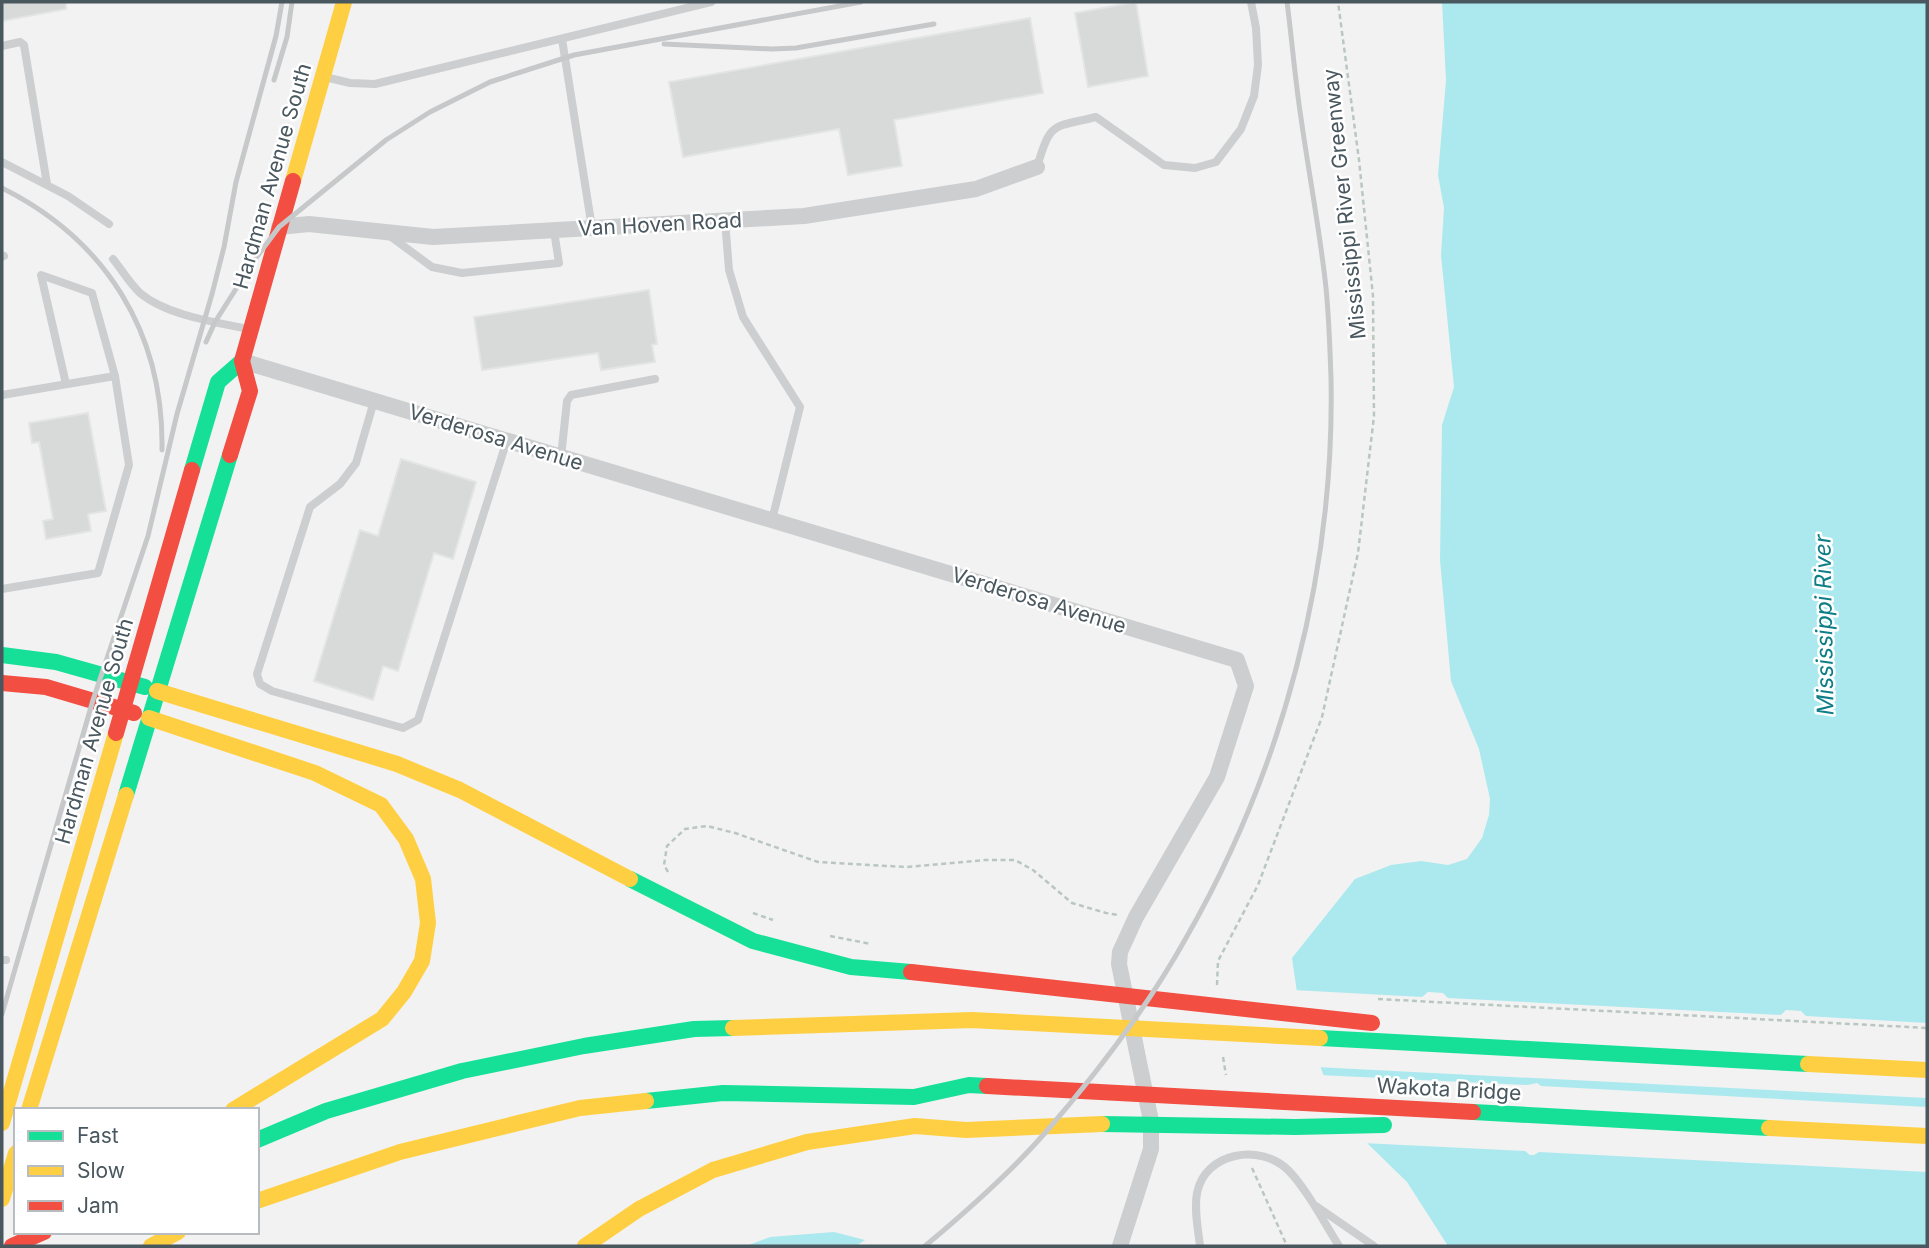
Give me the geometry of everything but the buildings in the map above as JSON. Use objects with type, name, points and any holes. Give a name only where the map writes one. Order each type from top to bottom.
[{"type":"main road","name":"Hardman Avenue South","points":[[30,1108],[250,391],[242,361],[344,2]]},
{"type":"main road","name":"Hardman Avenue South","points":[[2,1123],[218,382],[242,361]]},
{"type":"main road","points":[[2,655],[53,660],[388,761],[428,776],[485,803],[657,894],[753,941],[851,967],[974,978],[1616,1054]]},
{"type":"main road","points":[[2,683],[46,687],[122,709],[315,773],[381,805],[406,839],[423,878],[428,923],[422,961],[404,992],[382,1019],[236,1108]]},
{"type":"main road","name":"Wakota Bridge","points":[[259,1139],[326,1111],[449,1075],[584,1046],[694,1029],[972,1020],[1927,1070]]},
{"type":"main road","points":[[1849,1066],[1927,1064]]},
{"type":"main road","name":"Wakota Bridge","points":[[259,1200],[400,1152],[580,1108],[723,1093],[914,1097],[969,1085],[1927,1136]]},
{"type":"main road","points":[[585,1246],[639,1209],[713,1170],[807,1142],[915,1126],[966,1130],[1099,1124],[1295,1127],[1615,1119]]},
{"type":"main road","points":[[1850,1132],[1927,1142]]},
{"type":"main road","points":[[2,1199],[14,1160]]},
{"type":"main road","points":[[2,1244],[19,1234]]},
{"type":"main road","points":[[12,1246],[39,1234]]},
{"type":"main road","points":[[151,1246],[174,1234]]},
{"type":"street","name":"Van Hoven Road","points":[[279,227],[309,224],[433,237],[804,216],[976,190],[1037,167]]},
{"type":"street","name":"Verderosa Avenue","points":[[242,361],[1237,660],[1245,685],[1217,777],[1136,918],[1120,952],[1119,964],[1152,1136],[1151,1149],[1120,1246]]},
{"type":"lane","points":[[322,76],[351,83],[375,84],[711,2]]},
{"type":"lane","points":[[1037,167],[1046,138],[1054,128],[1096,117],[1164,165],[1195,168],[1216,162],[1241,130],[1254,96],[1258,65],[1251,2]]},
{"type":"lane","points":[[562,39],[592,229]]},
{"type":"lane","points":[[2,46],[20,42],[24,45],[47,184]]},
{"type":"lane","points":[[2,162],[68,196],[109,224]]},
{"type":"lane","points":[[725,220],[729,270],[743,317],[800,407],[772,520]]},
{"type":"lane","points":[[385,232],[432,267],[462,273],[559,263],[555,231]]},
{"type":"lane","points":[[113,259],[138,291],[153,303],[215,323],[251,329]]},
{"type":"lane","points":[[2,589],[98,573],[129,465],[115,376],[92,293],[41,275],[66,384]]},
{"type":"lane","points":[[2,395],[115,376]]},
{"type":"lane","points":[[561,457],[567,401],[571,395],[655,379]]},
{"type":"lane","points":[[374,401],[356,463],[340,485],[310,507],[257,674],[260,684],[272,691],[403,728],[418,720],[507,440]]},
{"type":"lane","points":[[1200,1246],[1196,1207],[1198,1190],[1215,1165],[1231,1157],[1246,1154],[1262,1155],[1288,1171],[1339,1246]]},
{"type":"lane","points":[[1311,1202],[1374,1246]]},
{"type":"path","name":"Mississippi River Greenway","points":[[1217,987],[1218,961],[1258,885],[1322,717],[1358,553],[1374,416],[1373,296],[1359,160],[1338,2]]},
{"type":"path","points":[[669,875],[664,865],[667,846],[685,829],[707,826],[818,862],[906,867],[1016,860],[1033,870],[1072,903],[1136,918]]},
{"type":"path","points":[[747,911],[772,920]]},
{"type":"path","points":[[821,934],[871,944]]},
{"type":"path","points":[[1371,999],[1927,1028]]},
{"type":"path","points":[[1222,1051],[1226,1076]]},
{"type":"path","points":[[1246,1154],[1287,1246]]},
{"type":"water","name":"Mississippi River","points":[[1442,2],[1927,2],[1927,1246],[1448,1246],[1407,1182],[1368,1144],[1328,1087],[1300,1013],[1292,958],[1355,879],[1391,865],[1421,861],[1448,865],[1467,859],[1482,838],[1489,815],[1490,799],[1479,749],[1451,681],[1440,560],[1442,425],[1454,387],[1441,255],[1444,208],[1438,175],[1446,80]]},
{"type":"water","points":[[834,1232],[865,1240],[856,1246],[746,1246],[770,1237]]},
{"type":"pier","points":[[1293,990],[1422,997],[1428,992],[1443,993],[1448,998],[1781,1015],[1786,1010],[1801,1011],[1806,1016],[1927,1023],[1927,1098],[1316,1067],[1297,1013]]},
{"type":"pier","points":[[1319,1075],[1528,1085],[1537,1083],[1541,1086],[1927,1107],[1927,1172],[1539,1152],[1530,1155],[1525,1151],[1363,1143],[1325,1089]]},
{"type":"railway","points":[[2,1014],[93,700],[148,536],[177,414],[224,247],[236,182],[276,36],[282,2]]},
{"type":"railway","points":[[274,80],[287,37],[292,2]]},
{"type":"railway","points":[[206,342],[215,322],[253,262],[279,227],[386,140],[430,112],[490,82],[574,55],[861,2]]},
{"type":"railway","points":[[925,1246],[987,1192],[1045,1133],[1103,1063],[1138,1014],[1186,938],[1220,873],[1276,738],[1312,596],[1324,524],[1330,451],[1331,378],[1324,267],[1287,2]]},
{"type":"railway","points":[[664,44],[796,48],[934,24]]},
{"type":"railway","points":[[2,188],[39,209],[71,234],[99,263],[122,295],[140,329],[152,367],[160,407],[162,450]]},
{"type":"traffic: fast","points":[[192,470],[218,382],[242,361]]},
{"type":"traffic: fast","points":[[126,795],[230,455]]},
{"type":"traffic: fast","points":[[2,655],[56,662],[145,687]]},
{"type":"traffic: fast","points":[[630,879],[753,941],[851,967],[911,972]]},
{"type":"traffic: fast","points":[[259,1139],[326,1111],[462,1071],[584,1046],[694,1029],[733,1028]]},
{"type":"traffic: fast","points":[[1320,1038],[1808,1064]]},
{"type":"traffic: fast","points":[[646,1101],[723,1093],[914,1097],[969,1085],[987,1086]]},
{"type":"traffic: fast","points":[[1473,1112],[1769,1128]]},
{"type":"traffic: fast","points":[[1102,1124],[1295,1127],[1384,1125]]},
{"type":"traffic: slow","points":[[293,181],[344,2]]},
{"type":"traffic: slow","points":[[157,691],[397,764],[460,790],[630,879]]},
{"type":"traffic: slow","points":[[149,718],[315,773],[381,805],[406,839],[423,879],[428,923],[422,961],[404,992],[382,1019],[236,1108]]},
{"type":"traffic: slow","points":[[2,1123],[116,733]]},
{"type":"traffic: slow","points":[[30,1108],[126,795]]},
{"type":"traffic: slow","points":[[733,1028],[972,1020],[1320,1038]]},
{"type":"traffic: slow","points":[[1808,1064],[1927,1070]]},
{"type":"traffic: slow","points":[[259,1200],[400,1152],[580,1108],[646,1101]]},
{"type":"traffic: slow","points":[[585,1246],[639,1209],[713,1170],[807,1142],[915,1126],[966,1130],[1102,1124]]},
{"type":"traffic: slow","points":[[1769,1128],[1927,1136]]},
{"type":"traffic: slow","points":[[2,1199],[14,1160]]},
{"type":"traffic: slow","points":[[151,1246],[174,1234]]},
{"type":"traffic: jam","points":[[230,455],[250,391],[242,361],[293,181]]},
{"type":"traffic: jam","points":[[116,733],[192,470]]},
{"type":"traffic: jam","points":[[2,683],[46,687],[134,713]]},
{"type":"traffic: jam","points":[[911,972],[1372,1023]]},
{"type":"traffic: jam","points":[[987,1086],[1473,1112]]},
{"type":"traffic: jam","points":[[12,1246],[39,1234]]}]
